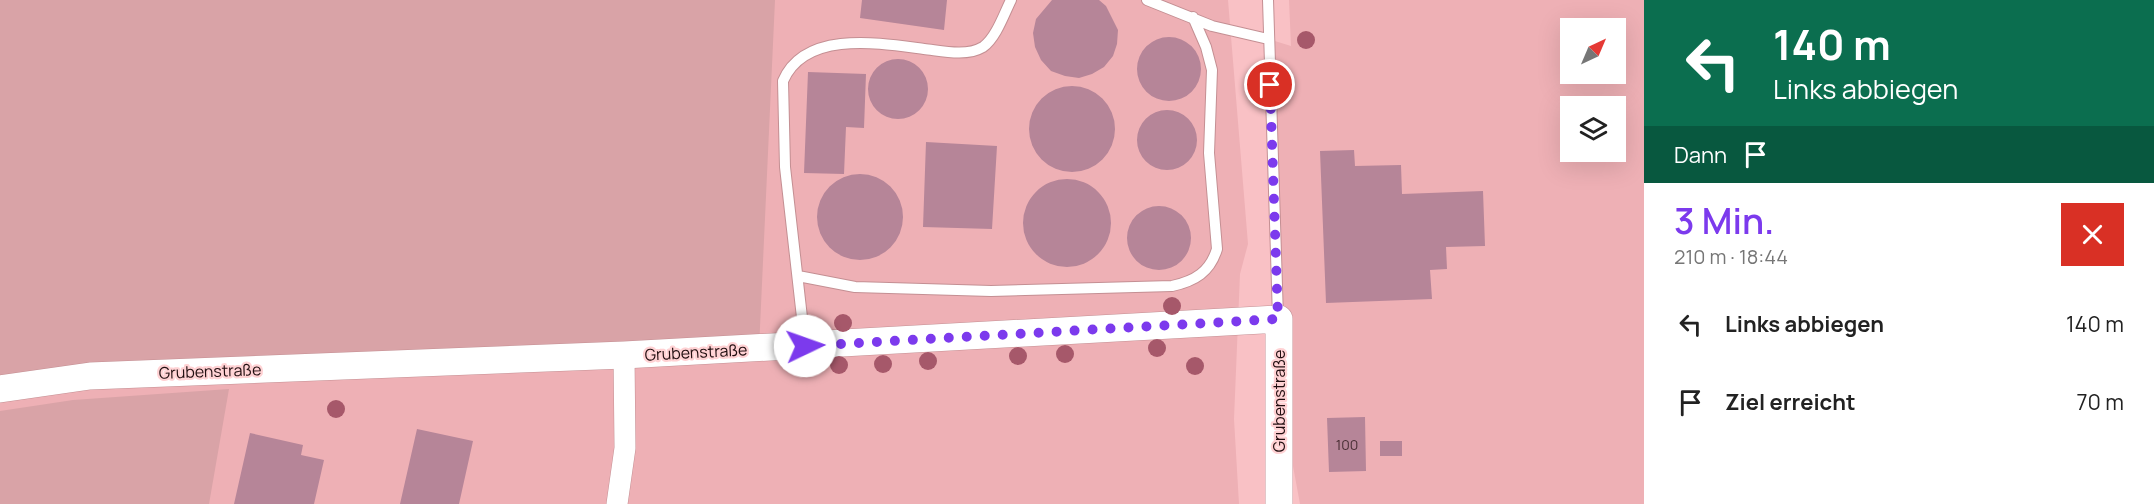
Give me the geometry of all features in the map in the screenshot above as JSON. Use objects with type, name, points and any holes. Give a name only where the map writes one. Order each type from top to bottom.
[{"type":"street","name":"Grubenstraße","points":[[0,389],[90,376],[624,355],[1278,319],[1279,504]]},
{"type":"street","points":[[621,502],[625,448],[624,355]]},
{"type":"lane","points":[[805,346],[785,167],[783,81],[788,70],[813,49],[834,44],[900,45],[954,53],[974,51],[990,41],[1011,0]]},
{"type":"lane","points":[[1147,0],[1212,26],[1268,39]]},
{"type":"lane","points":[[1268,0],[1278,319]]},
{"type":"lane","points":[[798,276],[855,287],[991,291],[1172,286],[1198,278],[1214,259],[1217,249],[1209,153],[1212,70],[1206,46],[1193,17]]},
{"type":"shaded area","points":[[0,0],[1228,0],[1248,244],[1240,274],[1234,419],[1239,504],[0,504]]},
{"type":"shaded area","points":[[0,0],[775,0],[759,349],[0,380]]},
{"type":"shaded area","points":[[1289,0],[1644,0],[1644,504],[1300,504],[1279,390],[1268,39],[1291,46]]},
{"type":"shaded area","points":[[229,389],[209,504],[0,504],[0,411],[73,400]]},
{"type":"building","points":[[862,0],[947,0],[944,30],[860,18]]},
{"type":"building","points":[[1052,0],[1099,0],[1106,6],[1118,30],[1113,56],[1104,67],[1079,78],[1051,71],[1041,60],[1035,47],[1033,33],[1036,19]]},
{"type":"building","points":[[1169,37],[1187,43],[1195,51],[1201,69],[1195,87],[1187,95],[1169,101],[1151,95],[1143,87],[1137,69],[1143,51],[1151,43]]},
{"type":"building","points":[[898,59],[915,64],[923,72],[928,89],[923,106],[915,114],[898,119],[881,114],[873,106],[868,89],[873,72],[881,64]]},
{"type":"building","points":[[808,72],[866,74],[864,128],[846,127],[844,174],[804,173]]},
{"type":"building","points":[[1072,86],[1096,93],[1108,105],[1115,129],[1108,153],[1096,165],[1072,172],[1048,165],[1036,153],[1029,129],[1036,105],[1048,93]]},
{"type":"building","points":[[1167,110],[1184,115],[1192,123],[1197,140],[1192,157],[1184,165],[1167,170],[1150,165],[1142,157],[1137,140],[1142,123],[1150,115]]},
{"type":"building","points":[[926,142],[997,146],[992,229],[923,227]]},
{"type":"building","points":[[1354,150],[1355,166],[1401,165],[1402,194],[1483,191],[1485,246],[1446,247],[1447,269],[1430,270],[1432,299],[1326,303],[1320,151]]},
{"type":"building","points":[[860,174],[884,181],[896,193],[903,217],[896,241],[884,253],[860,260],[836,253],[824,241],[817,217],[824,193],[836,181]]},
{"type":"building","points":[[1067,179],[1084,183],[1098,192],[1107,206],[1111,223],[1107,240],[1098,254],[1084,263],[1067,267],[1050,263],[1036,254],[1027,240],[1023,223],[1027,206],[1036,192],[1050,183]]},
{"type":"building","points":[[1159,206],[1177,212],[1185,220],[1191,238],[1185,256],[1177,264],[1159,270],[1141,264],[1133,256],[1127,238],[1133,220],[1141,212]]},
{"type":"building","points":[[1365,417],[1366,471],[1329,472],[1327,418]]},
{"type":"building","points":[[417,429],[473,441],[459,504],[400,504]]},
{"type":"building","points":[[250,433],[303,445],[301,455],[324,460],[314,504],[234,504]]},
{"type":"building","points":[[1380,441],[1402,441],[1402,456],[1380,456]]},
{"type":"route","points":[[805,346],[1278,319],[1270,85]]}]
